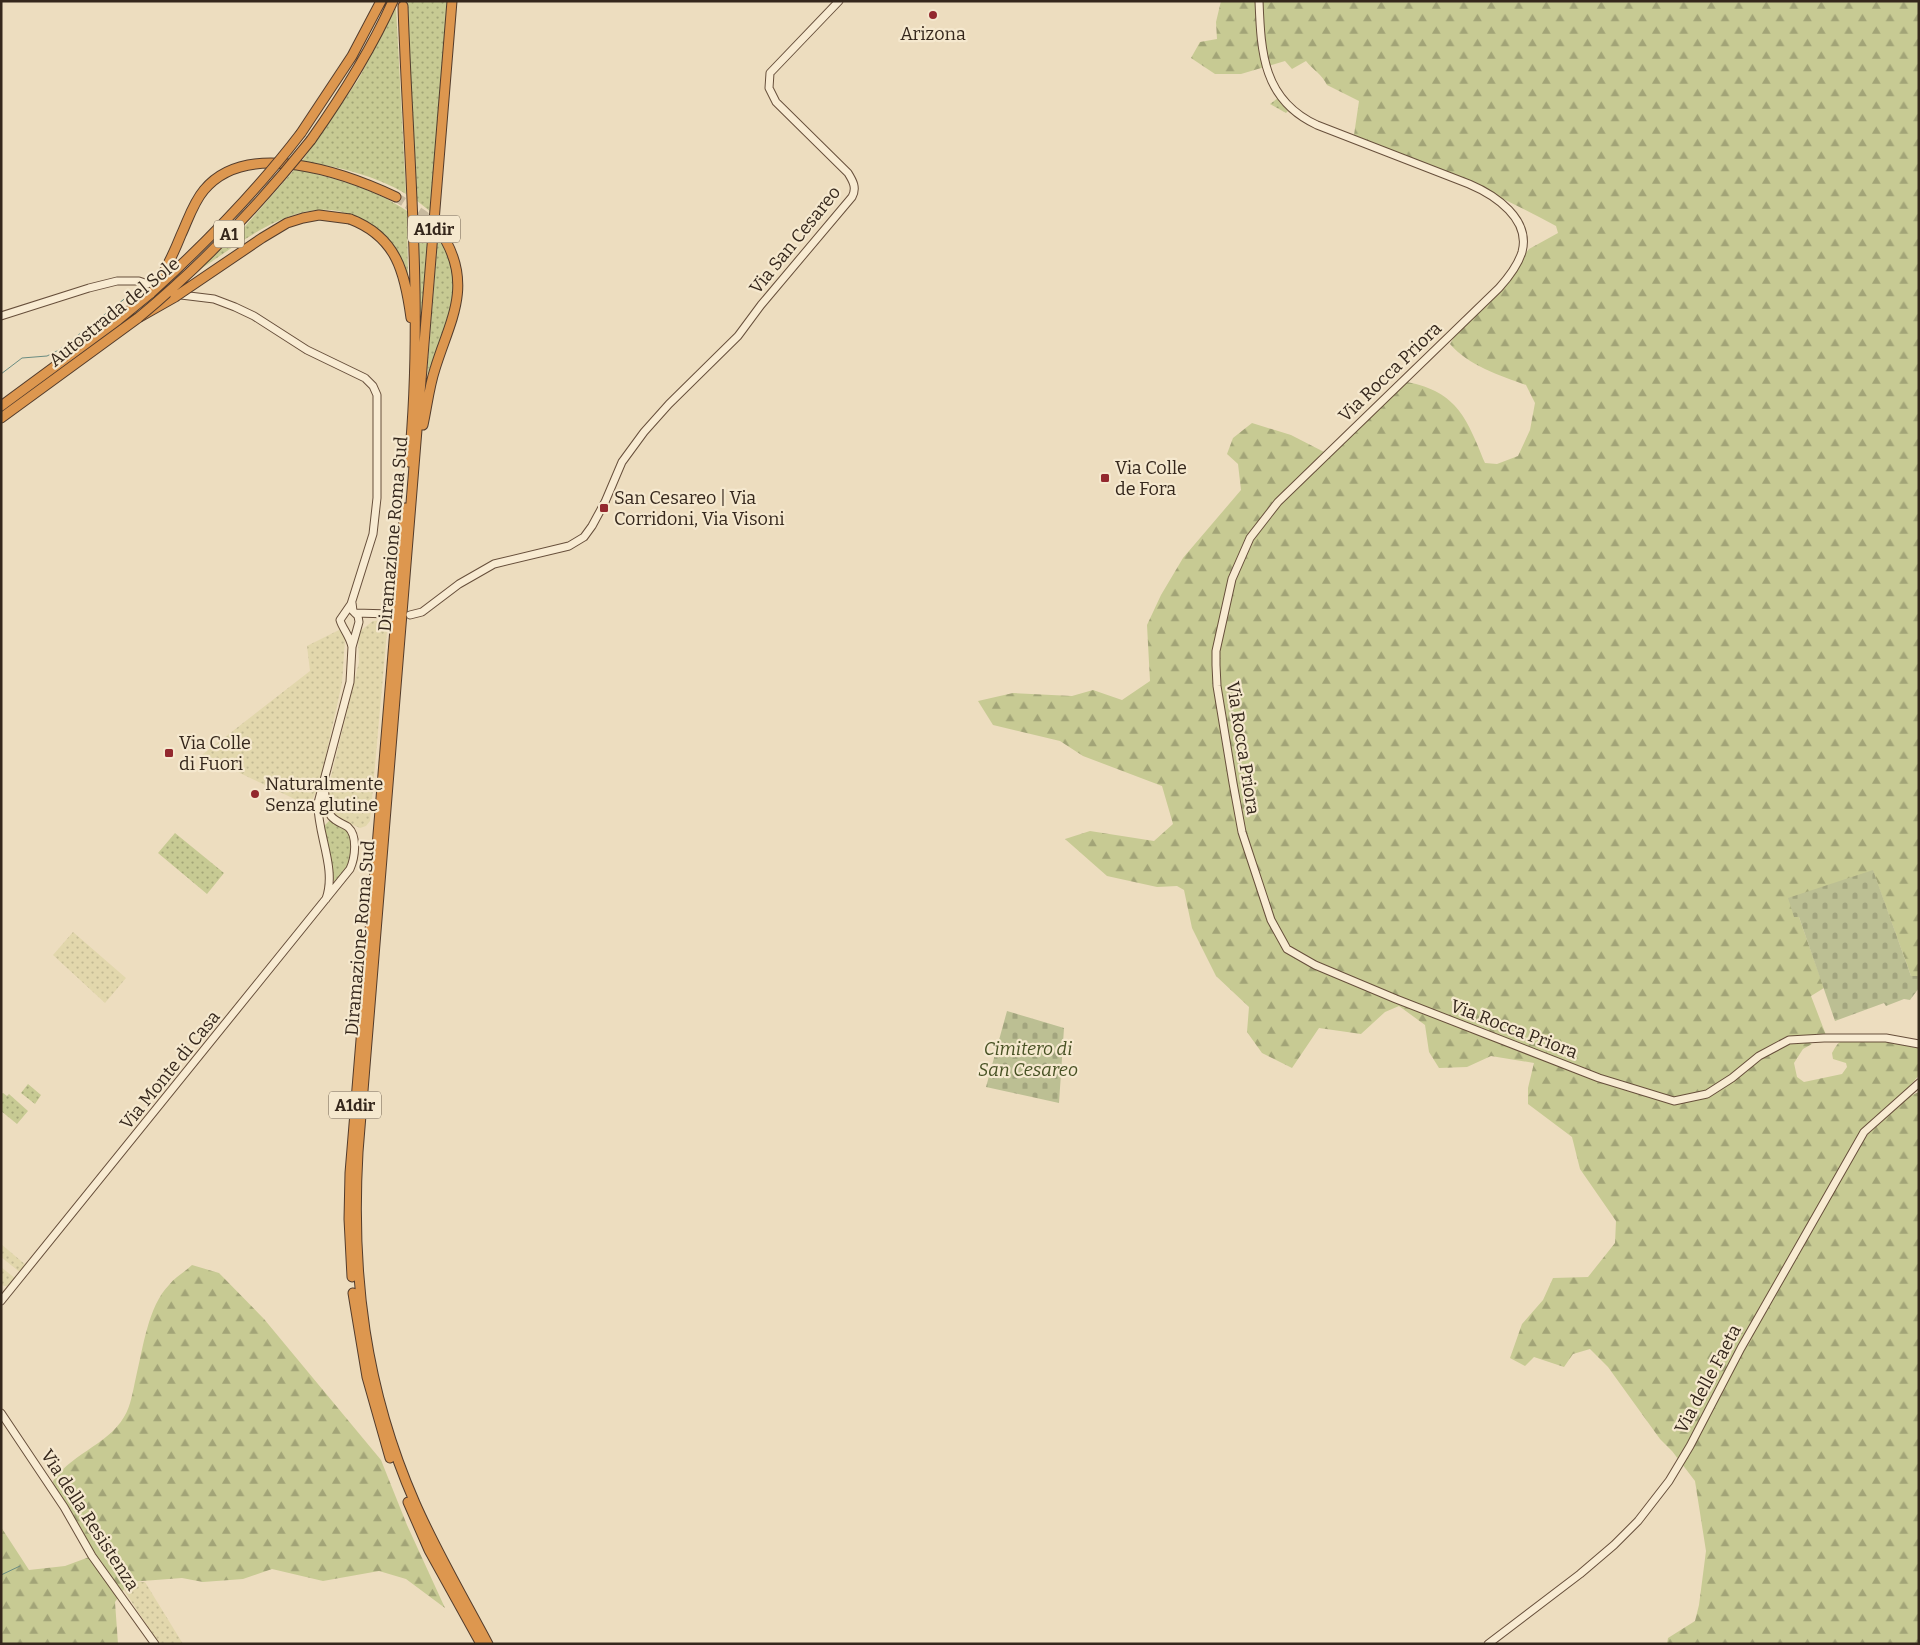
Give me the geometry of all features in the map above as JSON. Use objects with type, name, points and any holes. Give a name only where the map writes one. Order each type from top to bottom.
[{"type":"highway","name":"Autostrada del Sole","points":[[1,406],[41,378],[151,293],[224,224],[266,178],[301,133],[352,56],[381,1]]},
{"type":"highway","name":"Autostrada del Sole","points":[[1,418],[138,318],[168,293],[230,232],[275,184],[334,108],[362,61],[393,1]]},
{"type":"highway","name":"Diramazione Roma Sud","points":[[452,1],[358,1152],[355,1213],[357,1273],[363,1318],[372,1368],[394,1450],[426,1528],[488,1644]]},
{"type":"highway","name":"A1dir","points":[[403,6],[413,212],[415,356]]},
{"type":"highway","points":[[151,293],[181,236],[194,206],[206,188],[225,172],[245,166],[284,164],[311,168],[357,181],[396,197]]},
{"type":"highway","points":[[138,318],[284,225],[303,218],[319,215],[350,219],[377,234],[397,258],[407,294],[415,356]]},
{"type":"highway","points":[[416,457],[434,373],[457,303],[459,288],[457,268],[446,241]]},
{"type":"highway","name":"Diramazione Roma Sud","points":[[415,356],[409,459],[351,1159],[350,1255],[356,1317],[363,1360],[388,1451],[426,1542],[481,1644]]},
{"type":"street","name":"Via San Cesareo","points":[[410,615],[422,612],[459,584],[494,564],[578,542],[589,531],[605,502],[622,462],[644,432],[669,404],[738,336],[761,305],[854,194],[854,183],[848,173],[776,102],[769,88],[770,72],[839,1]]},
{"type":"street","name":"Via Rocca Priora","points":[[1259,1],[1261,45],[1269,76],[1287,104],[1311,122],[1373,148],[1469,184],[1489,194],[1503,204],[1515,218],[1520,227],[1523,243],[1519,259],[1499,288],[1278,502],[1250,538],[1232,579],[1216,651],[1217,686],[1242,832],[1271,920],[1287,949],[1315,966],[1396,999],[1599,1078],[1674,1101],[1707,1094],[1732,1078],[1759,1056],[1789,1040],[1886,1038],[1916,1044]]},
{"type":"street","points":[[1,316],[96,286],[117,281],[137,280],[181,295],[214,299],[235,307],[254,316],[307,350],[343,366],[369,381],[377,395],[376,505],[371,542],[353,598],[340,620],[348,634],[352,647]]},
{"type":"street","points":[[325,901],[328,892],[328,872],[318,808],[349,686],[352,647],[358,624],[358,616],[352,606],[353,598]]},
{"type":"street","points":[[355,612],[391,614]]},
{"type":"street","points":[[358,624],[364,616],[370,613]]},
{"type":"street","name":"Via Monte di Casa","points":[[1,1301],[350,869],[354,854],[354,838],[352,832],[336,820],[327,808],[324,785]]},
{"type":"street","name":"Via delle Faeta","points":[[1488,1644],[1580,1574],[1614,1546],[1638,1521],[1669,1480],[1690,1446],[1779,1281],[1864,1132],[1915,1090],[1919,1083]]},
{"type":"street","name":"Via della Resistenza","points":[[1,1413],[64,1506],[92,1556],[155,1644]]},
{"type":"shaded area","points":[[388,620],[370,821],[366,826],[360,828],[337,818],[330,809],[327,793],[359,662],[359,632],[373,621]]},
{"type":"shaded area","points":[[341,629],[345,640],[342,683],[319,786],[312,800],[303,803],[202,755],[310,671],[307,646]]},
{"type":"shaded area","points":[[73,932],[126,978],[105,1003],[53,955]]},
{"type":"shaded area","points":[[1,1244],[27,1266],[21,1273],[1,1257]]},
{"type":"shaded area","points":[[1,1267],[16,1279],[9,1287],[1,1285]]},
{"type":"shaded area","points":[[129,1582],[145,1582],[183,1644],[159,1644],[124,1590]]},
{"type":"green space","points":[[407,1],[449,1],[431,212],[416,200]]},
{"type":"green space","points":[[1221,1],[1919,1],[1919,980],[1918,976],[1911,976],[1873,871],[1799,917],[1824,988],[1811,996],[1826,1035],[1802,1038],[1812,1044],[1803,1049],[1794,1063],[1797,1077],[1804,1082],[1842,1074],[1847,1067],[1846,1063],[1833,1059],[1832,1053],[1837,1044],[1842,1041],[1849,1039],[1880,1040],[1919,1049],[1919,1075],[1910,1086],[1912,1095],[1919,1092],[1919,1644],[1667,1644],[1668,1638],[1695,1621],[1699,1605],[1706,1551],[1695,1481],[1672,1451],[1660,1439],[1608,1367],[1590,1349],[1573,1354],[1564,1367],[1534,1357],[1525,1366],[1510,1358],[1522,1324],[1543,1300],[1553,1278],[1588,1277],[1615,1243],[1616,1221],[1580,1169],[1572,1137],[1528,1104],[1528,1088],[1534,1063],[1491,1056],[1467,1067],[1439,1068],[1429,1052],[1425,1025],[1399,1006],[1385,1012],[1361,1034],[1319,1028],[1292,1068],[1262,1053],[1247,1032],[1249,1007],[1216,976],[1192,928],[1184,890],[1177,886],[1157,887],[1107,876],[1065,839],[1090,831],[1154,841],[1173,824],[1162,786],[1083,756],[1060,741],[993,725],[978,701],[1013,693],[1072,696],[1093,690],[1122,700],[1150,681],[1147,625],[1161,595],[1183,558],[1241,490],[1238,464],[1227,454],[1233,438],[1252,423],[1291,435],[1328,454],[1402,381],[1435,391],[1457,408],[1472,432],[1485,463],[1497,464],[1518,456],[1530,430],[1535,403],[1526,385],[1475,364],[1450,344],[1465,319],[1504,282],[1529,249],[1558,233],[1556,226],[1481,189],[1354,135],[1359,101],[1327,85],[1323,78],[1306,61],[1292,69],[1285,61],[1241,74],[1215,74],[1191,58],[1200,42],[1217,39],[1216,22]]},
{"type":"green space","points":[[396,8],[406,194],[369,177],[302,161],[358,80]]},
{"type":"green space","points":[[1278,98],[1287,109],[1286,113],[1270,104]]},
{"type":"green space","points":[[295,169],[339,180],[367,190],[407,211],[408,282],[377,229],[354,216],[333,210],[312,211],[270,224],[196,272],[240,232]]},
{"type":"green space","points":[[418,219],[429,227],[417,384]]},
{"type":"green space","points":[[438,235],[448,254],[453,272],[454,289],[448,323],[427,375]]},
{"type":"green space","points":[[330,820],[346,828],[351,838],[352,856],[349,866],[336,885],[332,878],[324,829]]},
{"type":"green space","points":[[175,833],[224,873],[207,894],[158,853]]},
{"type":"green space","points":[[1873,870],[1911,976],[1918,976],[1919,988],[1910,1000],[1904,999],[1886,1006],[1884,1003],[1835,1021],[1799,917],[1794,917],[1788,898]]},
{"type":"green space","name":"Cimitero di San Cesareo","points":[[1007,1011],[1064,1028],[1059,1103],[986,1087]]},
{"type":"green space","points":[[28,1084],[41,1095],[35,1104],[21,1093]]},
{"type":"green space","points":[[3,1093],[7,1096],[9,1094],[28,1111],[17,1124],[1,1111],[1,1095]]},
{"type":"green space","points":[[192,1265],[219,1273],[264,1319],[381,1460],[407,1525],[445,1608],[406,1579],[379,1571],[323,1581],[272,1569],[243,1579],[203,1582],[182,1578],[129,1582],[115,1602],[118,1644],[1,1644],[1,1527],[29,1570],[65,1566],[92,1556],[50,1486],[67,1466],[108,1436],[124,1417],[130,1403],[147,1328],[156,1304],[171,1282]]},
{"type":"waterway","points":[[1,374],[22,358],[47,356],[59,350],[132,293]]},
{"type":"waterway","points":[[1,1575],[20,1566]]},
{"type":"tunnel","points":[[396,197],[424,215],[446,241]]},
{"type":"place","name":"Arizona","points":[[933,15]]},
{"type":"place","name":"Via Colle de Fora","points":[[1105,478]]},
{"type":"place","name":"San Cesareo | Via Corridoni, Via Visoni","points":[[604,508]]},
{"type":"place","name":"Via Colle di Fuori","points":[[169,753]]},
{"type":"place","name":"Naturalmente Senza glutine","points":[[255,794]]}]
